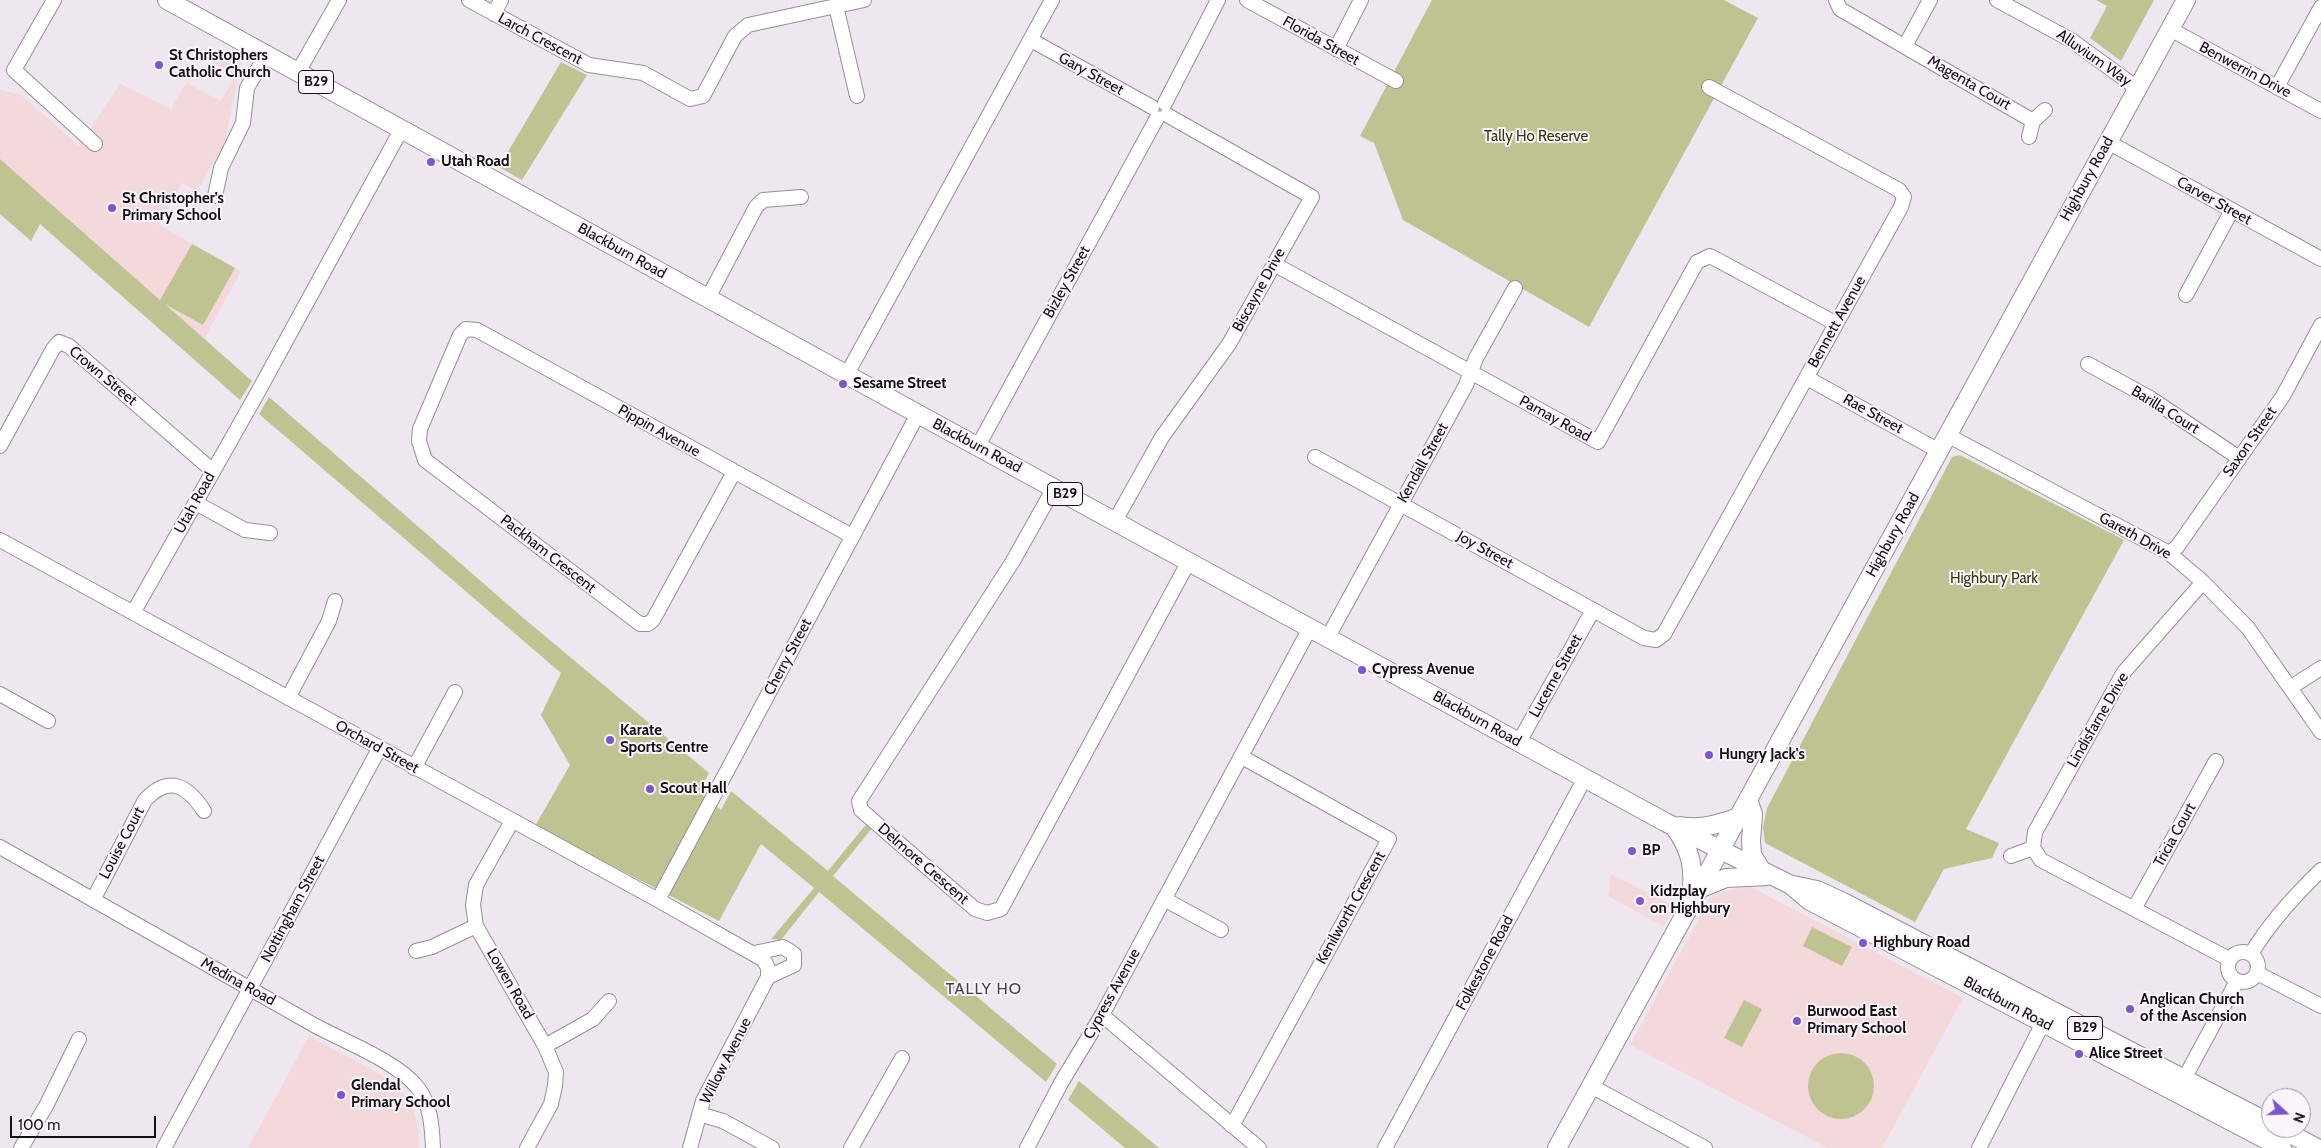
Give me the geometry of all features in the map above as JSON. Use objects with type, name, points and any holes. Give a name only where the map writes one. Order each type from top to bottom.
[{"type":"main road","name":"Blackburn Road","points":[[167,0],[918,414],[1669,824],[1720,851],[1790,884],[1817,890],[1844,902],[2046,1016],[2180,1086],[2282,1148]]},
{"type":"main road","name":"Highbury Road","points":[[1557,1148],[2186,0]]},
{"type":"main road","points":[[1748,799],[1753,814],[1752,855],[1767,873]]},
{"type":"main road","points":[[1669,824],[1699,828],[1737,818]]},
{"type":"main road","points":[[1669,824],[1682,838],[1692,861],[1694,896],[1726,878],[1767,873]]},
{"type":"main road","name":"Blackburn Road","points":[[2180,1086],[2261,1120]]},
{"type":"main road","points":[[2298,1138],[2317,1148]]},
{"type":"street","points":[[54,0],[14,70],[95,144]]},
{"type":"street","points":[[298,72],[338,0]]},
{"type":"street","name":"Larch Crescent","points":[[469,0],[589,65],[643,73],[690,99],[703,96],[735,36],[748,25],[864,0]]},
{"type":"street","points":[[494,14],[501,0]]},
{"type":"street","points":[[847,374],[1052,0]]},
{"type":"street","name":"Bizley Street","points":[[978,446],[1160,111],[1218,0]]},
{"type":"street","name":"Florida Street","points":[[1247,0],[1396,81]]},
{"type":"street","points":[[1336,49],[1360,0]]},
{"type":"street","name":"Magenta Court","points":[[1836,0],[1840,9],[2033,121]]},
{"type":"street","points":[[1906,46],[1930,0]]},
{"type":"street","name":"Alluvium Way","points":[[1997,0],[2071,40],[2137,88]]},
{"type":"street","points":[[836,6],[856,96]]},
{"type":"street","points":[[2277,87],[2321,7]]},
{"type":"street","name":"Benwerrin Drive","points":[[2170,29],[2321,111]]},
{"type":"street","name":"Gary Street","points":[[1031,40],[1160,111]]},
{"type":"street","points":[[215,196],[222,168],[244,123],[247,88],[266,55]]},
{"type":"street","name":"Bennett Avenue","points":[[1656,640],[1664,634],[1901,207],[1904,197],[1899,190],[1709,88]]},
{"type":"street","points":[[2029,137],[2033,121],[2045,110]]},
{"type":"street","name":"Biscayne Drive","points":[[1115,521],[1162,437],[1229,344],[1312,197],[1160,111]]},
{"type":"street","name":"Utah Road","points":[[133,613],[196,503],[401,130]]},
{"type":"street","name":"Carver Street","points":[[2108,142],[2321,259]]},
{"type":"street","points":[[708,298],[756,207],[763,200],[801,197]]},
{"type":"street","points":[[2186,295],[2232,210]]},
{"type":"street","name":"Pamay Road","points":[[1274,264],[1598,442],[1697,262],[1710,256],[1835,323]]},
{"type":"street","name":"Kendall Street","points":[[1328,637],[1466,385],[1476,358],[1515,288]]},
{"type":"street","name":"Saxon Street","points":[[2169,552],[2177,547],[2283,396],[2321,325]]},
{"type":"street","name":"Pippin Avenue","points":[[466,329],[477,330],[852,536]]},
{"type":"street","name":"Packham Crescent","points":[[466,329],[460,335],[420,429],[418,441],[425,460],[640,624],[648,624],[653,620],[734,472]]},
{"type":"street","name":"Crown Street","points":[[0,446],[53,349],[59,342],[69,346],[213,471]]},
{"type":"street","name":"Barilla Court","points":[[2088,364],[2150,398],[2239,458]]},
{"type":"street","name":"Rae Street","points":[[1807,378],[1939,451]]},
{"type":"street","name":"Cherry Street","points":[[658,900],[918,414]]},
{"type":"street","name":"Gareth Drive","points":[[1948,435],[2169,552],[2203,582],[2248,628],[2321,732]]},
{"type":"street","name":"Joy Street","points":[[1315,457],[1644,638],[1656,640]]},
{"type":"street","name":"Delmore Crescent","points":[[1054,488],[1013,561],[859,801],[861,810],[975,909],[987,914],[1001,909],[1189,561]]},
{"type":"street","points":[[196,503],[245,530],[270,533]]},
{"type":"street","name":"Orchard Street","points":[[0,540],[754,953],[764,960],[768,968],[768,977]]},
{"type":"street","name":"Lindisfarne Drive","points":[[2033,848],[2035,832],[2124,672],[2203,582]]},
{"type":"street","points":[[288,698],[329,621],[335,600]]},
{"type":"street","name":"Lucerne Street","points":[[1519,742],[1593,610]]},
{"type":"street","name":"Cypress Avenue","points":[[1028,1148],[1061,1084],[1102,1015],[1242,757],[1310,628]]},
{"type":"street","points":[[2290,688],[2321,668]]},
{"type":"street","points":[[414,768],[455,692]]},
{"type":"street","points":[[0,694],[48,720]]},
{"type":"street","name":"Nottingham Street","points":[[164,1148],[379,749]]},
{"type":"street","name":"Kenilworth Crescent","points":[[1232,1126],[1389,839],[1242,757]]},
{"type":"street","name":"Tricia Court","points":[[2134,909],[2216,761]]},
{"type":"street","name":"Folkestone Road","points":[[1385,1148],[1585,778]]},
{"type":"street","name":"Louise Court","points":[[93,900],[145,800],[153,791],[163,786],[172,785],[184,789],[194,796],[204,811]]},
{"type":"street","name":"Lowen Road","points":[[512,821],[476,885],[473,905],[476,926],[545,1046],[556,1072],[556,1086],[551,1104],[527,1148]]},
{"type":"street","name":"Medina Road","points":[[0,848],[404,1073],[418,1087],[426,1101],[432,1122],[433,1148]]},
{"type":"street","points":[[2011,856],[2033,848],[2041,860],[2230,959]]},
{"type":"street","points":[[2251,954],[2263,934],[2284,908],[2321,870]]},
{"type":"street","points":[[1164,899],[1221,930]]},
{"type":"street","points":[[416,951],[432,947],[476,926]]},
{"type":"street","points":[[754,953],[783,947],[794,954],[796,959],[794,965],[768,977]]},
{"type":"street","points":[[2243,951],[2251,954],[2256,959],[2258,966],[2252,979],[2244,982],[2237,981],[2230,975],[2228,967],[2230,959],[2235,953],[2243,951]]},
{"type":"street","points":[[2256,973],[2321,1006]]},
{"type":"street","name":"Willow Avenue","points":[[690,1148],[703,1101],[768,977]]},
{"type":"street","points":[[2180,1086],[2237,981]]},
{"type":"street","points":[[545,1046],[593,1019],[610,1001]]},
{"type":"street","points":[[1102,1015],[1258,1148]]},
{"type":"street","points":[[1979,1148],[2046,1016]]},
{"type":"street","points":[[21,1148],[46,1106],[82,1036]]},
{"type":"street","points":[[851,1148],[902,1058]]},
{"type":"street","points":[[1591,1086],[1705,1148]]},
{"type":"street","points":[[700,1114],[723,1121],[772,1148]]},
{"type":"shaded area","name":"St Christopher’s Primary School","points":[[220,50],[241,61],[225,142],[197,191],[182,183],[159,225],[241,271],[204,339],[0,159],[0,90],[21,95],[79,146],[120,84],[171,109],[186,83],[221,101],[232,81],[213,61]]},
{"type":"shaded area","name":"Kidzplay on Highbury","points":[[1611,874],[1674,906],[1663,926],[1608,896]]},
{"type":"shaded area","name":"Burwood East Primary School","points":[[1749,886],[1963,998],[1882,1148],[1828,1148],[1630,1045],[1712,895]]},
{"type":"shaded area","name":"Glendal Primary School","points":[[309,1036],[383,1076],[402,1091],[414,1109],[419,1148],[248,1148]]},
{"type":"green space","name":"Tally Ho Reserve","points":[[1432,0],[1724,0],[1758,18],[1589,327],[1403,220],[1374,143],[1360,136]]},
{"type":"green space","points":[[2096,0],[2154,0],[2121,61],[2090,38],[2107,6]]},
{"type":"green space","points":[[561,62],[587,75],[522,180],[499,167]]},
{"type":"green space","points":[[0,159],[160,300],[192,244],[235,268],[203,325],[165,304],[252,381],[240,400],[40,224],[31,241],[0,214]]},
{"type":"green space","points":[[269,397],[521,616],[709,773],[699,792],[721,810],[731,791],[828,871],[868,822],[873,827],[833,876],[1057,1064],[1046,1082],[819,892],[781,940],[771,939],[814,888],[761,844],[719,921],[535,826],[570,765],[541,715],[561,673],[259,414]]},
{"type":"green space","name":"Highbury Park","points":[[1960,455],[2124,540],[1966,829],[1999,843],[1992,858],[1944,869],[1915,922],[1765,843],[1763,827],[1767,808],[1952,457]]},
{"type":"green space","points":[[1812,927],[1852,947],[1842,966],[1803,946]]},
{"type":"green space","points":[[1744,1000],[1762,1009],[1742,1047],[1724,1038]]},
{"type":"green space","points":[[1841,1053],[1854,1056],[1864,1063],[1871,1073],[1874,1086],[1871,1099],[1864,1109],[1854,1116],[1841,1119],[1828,1116],[1818,1109],[1811,1099],[1808,1086],[1811,1073],[1818,1063],[1828,1056]]},
{"type":"green space","points":[[1079,1081],[1159,1148],[1125,1148],[1068,1100]]},
{"type":"place","name":"St Christophers Catholic Church","points":[[159,65]]},
{"type":"place","name":"Utah Road","points":[[431,162]]},
{"type":"place","name":"St Christopher’s Primary School","points":[[112,208]]},
{"type":"place","name":"Sesame Street","points":[[843,384]]},
{"type":"place","name":"Cypress Avenue","points":[[1362,670]]},
{"type":"place","name":"Karate Sports Centre","points":[[610,740]]},
{"type":"place","name":"Hungry Jack's","points":[[1709,755]]},
{"type":"place","name":"Scout Hall","points":[[650,789]]},
{"type":"place","name":"BP","points":[[1632,851]]},
{"type":"place","name":"Kidzplay on Highbury","points":[[1640,901]]},
{"type":"place","name":"Highbury Road","points":[[1863,943]]},
{"type":"place","name":"Anglican Church of the Ascension","points":[[2130,1009]]},
{"type":"place","name":"Burwood East Primary School","points":[[1797,1021]]},
{"type":"place","name":"Alice Street","points":[[2079,1054]]},
{"type":"place","name":"Glendal Primary School","points":[[341,1095]]},
{"type":"district","name":"TALLY HO","points":[[984,989]]}]
